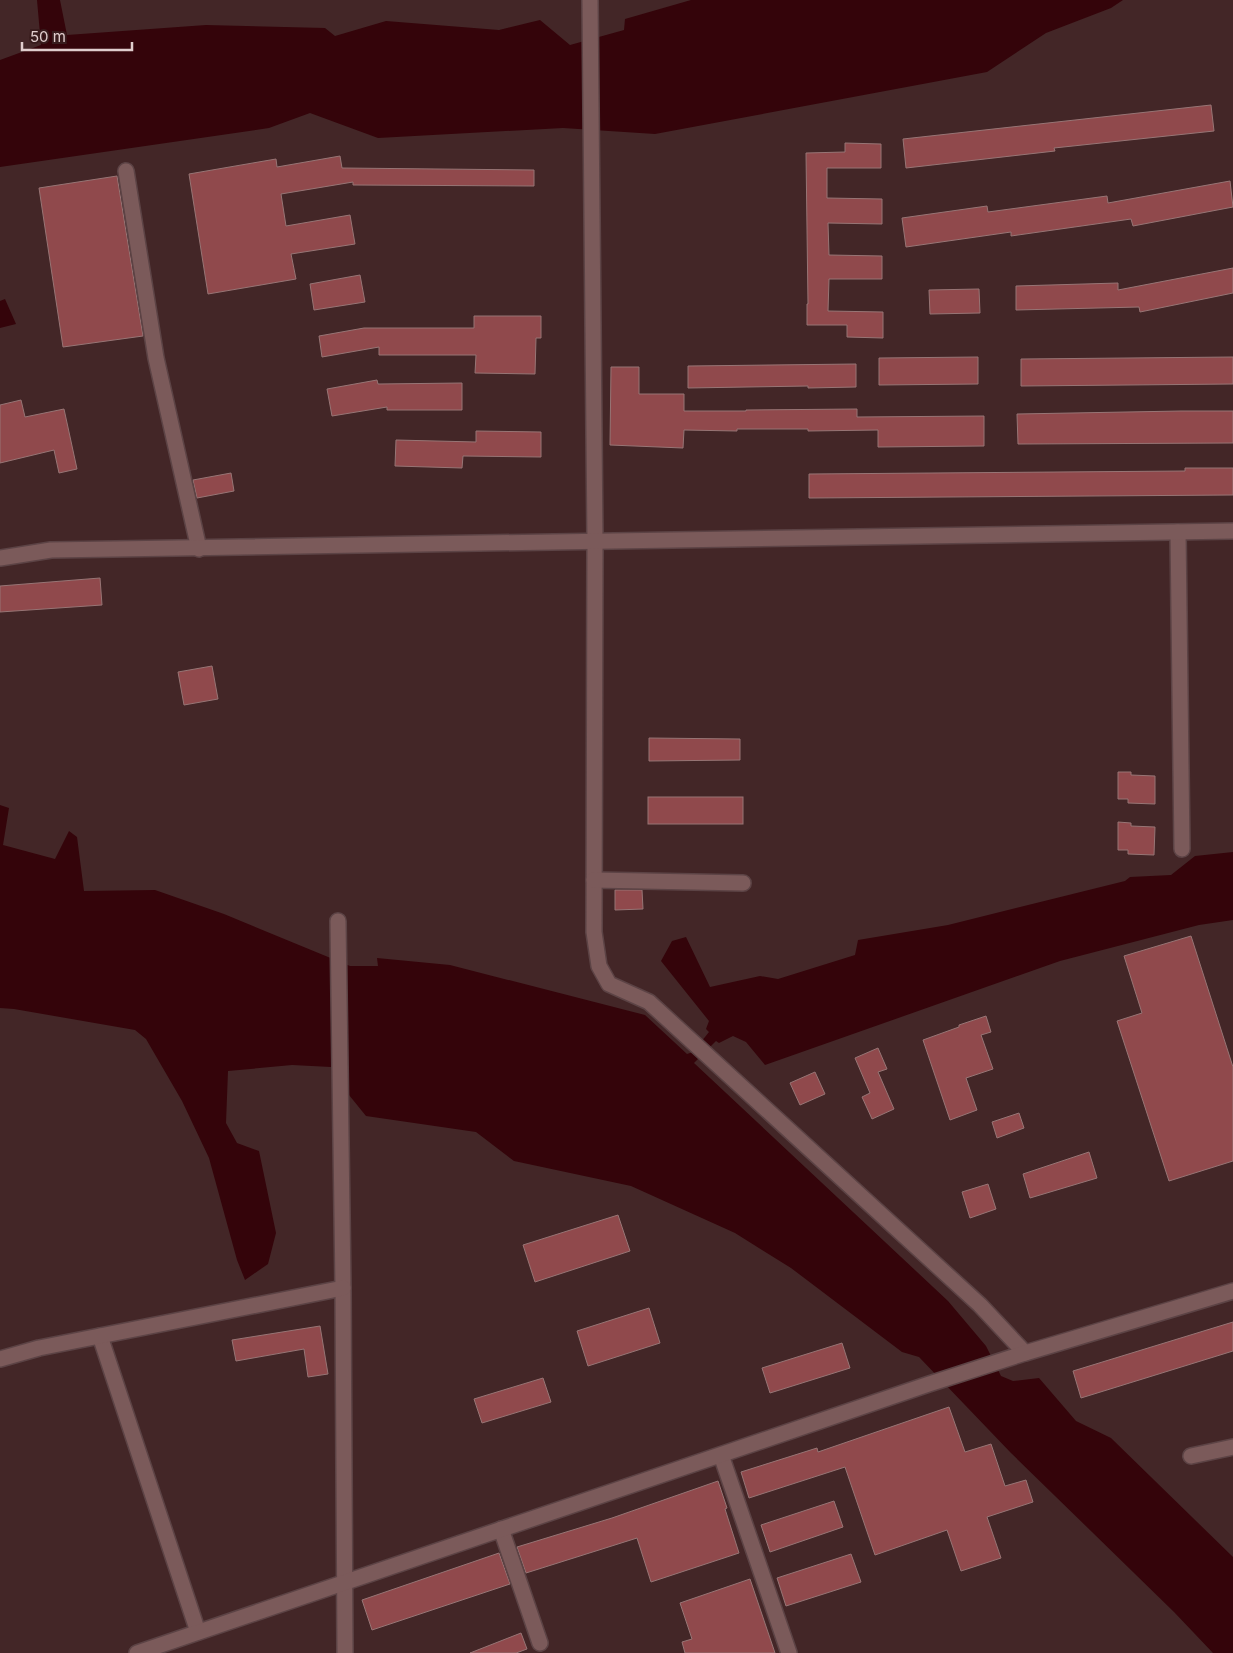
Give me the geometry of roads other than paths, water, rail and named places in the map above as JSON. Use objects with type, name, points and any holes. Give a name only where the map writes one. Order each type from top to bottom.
[{"type":"street","points":[[590,0],[595,542],[594,932],[599,966],[609,984],[649,1002],[980,1305],[1024,1353]]},
{"type":"street","points":[[126,172],[156,358],[200,549]]},
{"type":"street","points":[[0,558],[51,550],[1233,531]]},
{"type":"street","points":[[1178,532],[1182,849]]},
{"type":"street","points":[[594,880],[743,883]]},
{"type":"street","points":[[338,922],[345,1653]]},
{"type":"street","points":[[0,1359],[39,1348],[343,1288]]},
{"type":"street","points":[[137,1653],[930,1384],[1024,1353],[1233,1291]]},
{"type":"street","points":[[100,1336],[198,1632]]},
{"type":"street","points":[[1191,1456],[1233,1447]]},
{"type":"street","points":[[721,1455],[789,1653]]},
{"type":"street","points":[[501,1529],[540,1643]]}]
